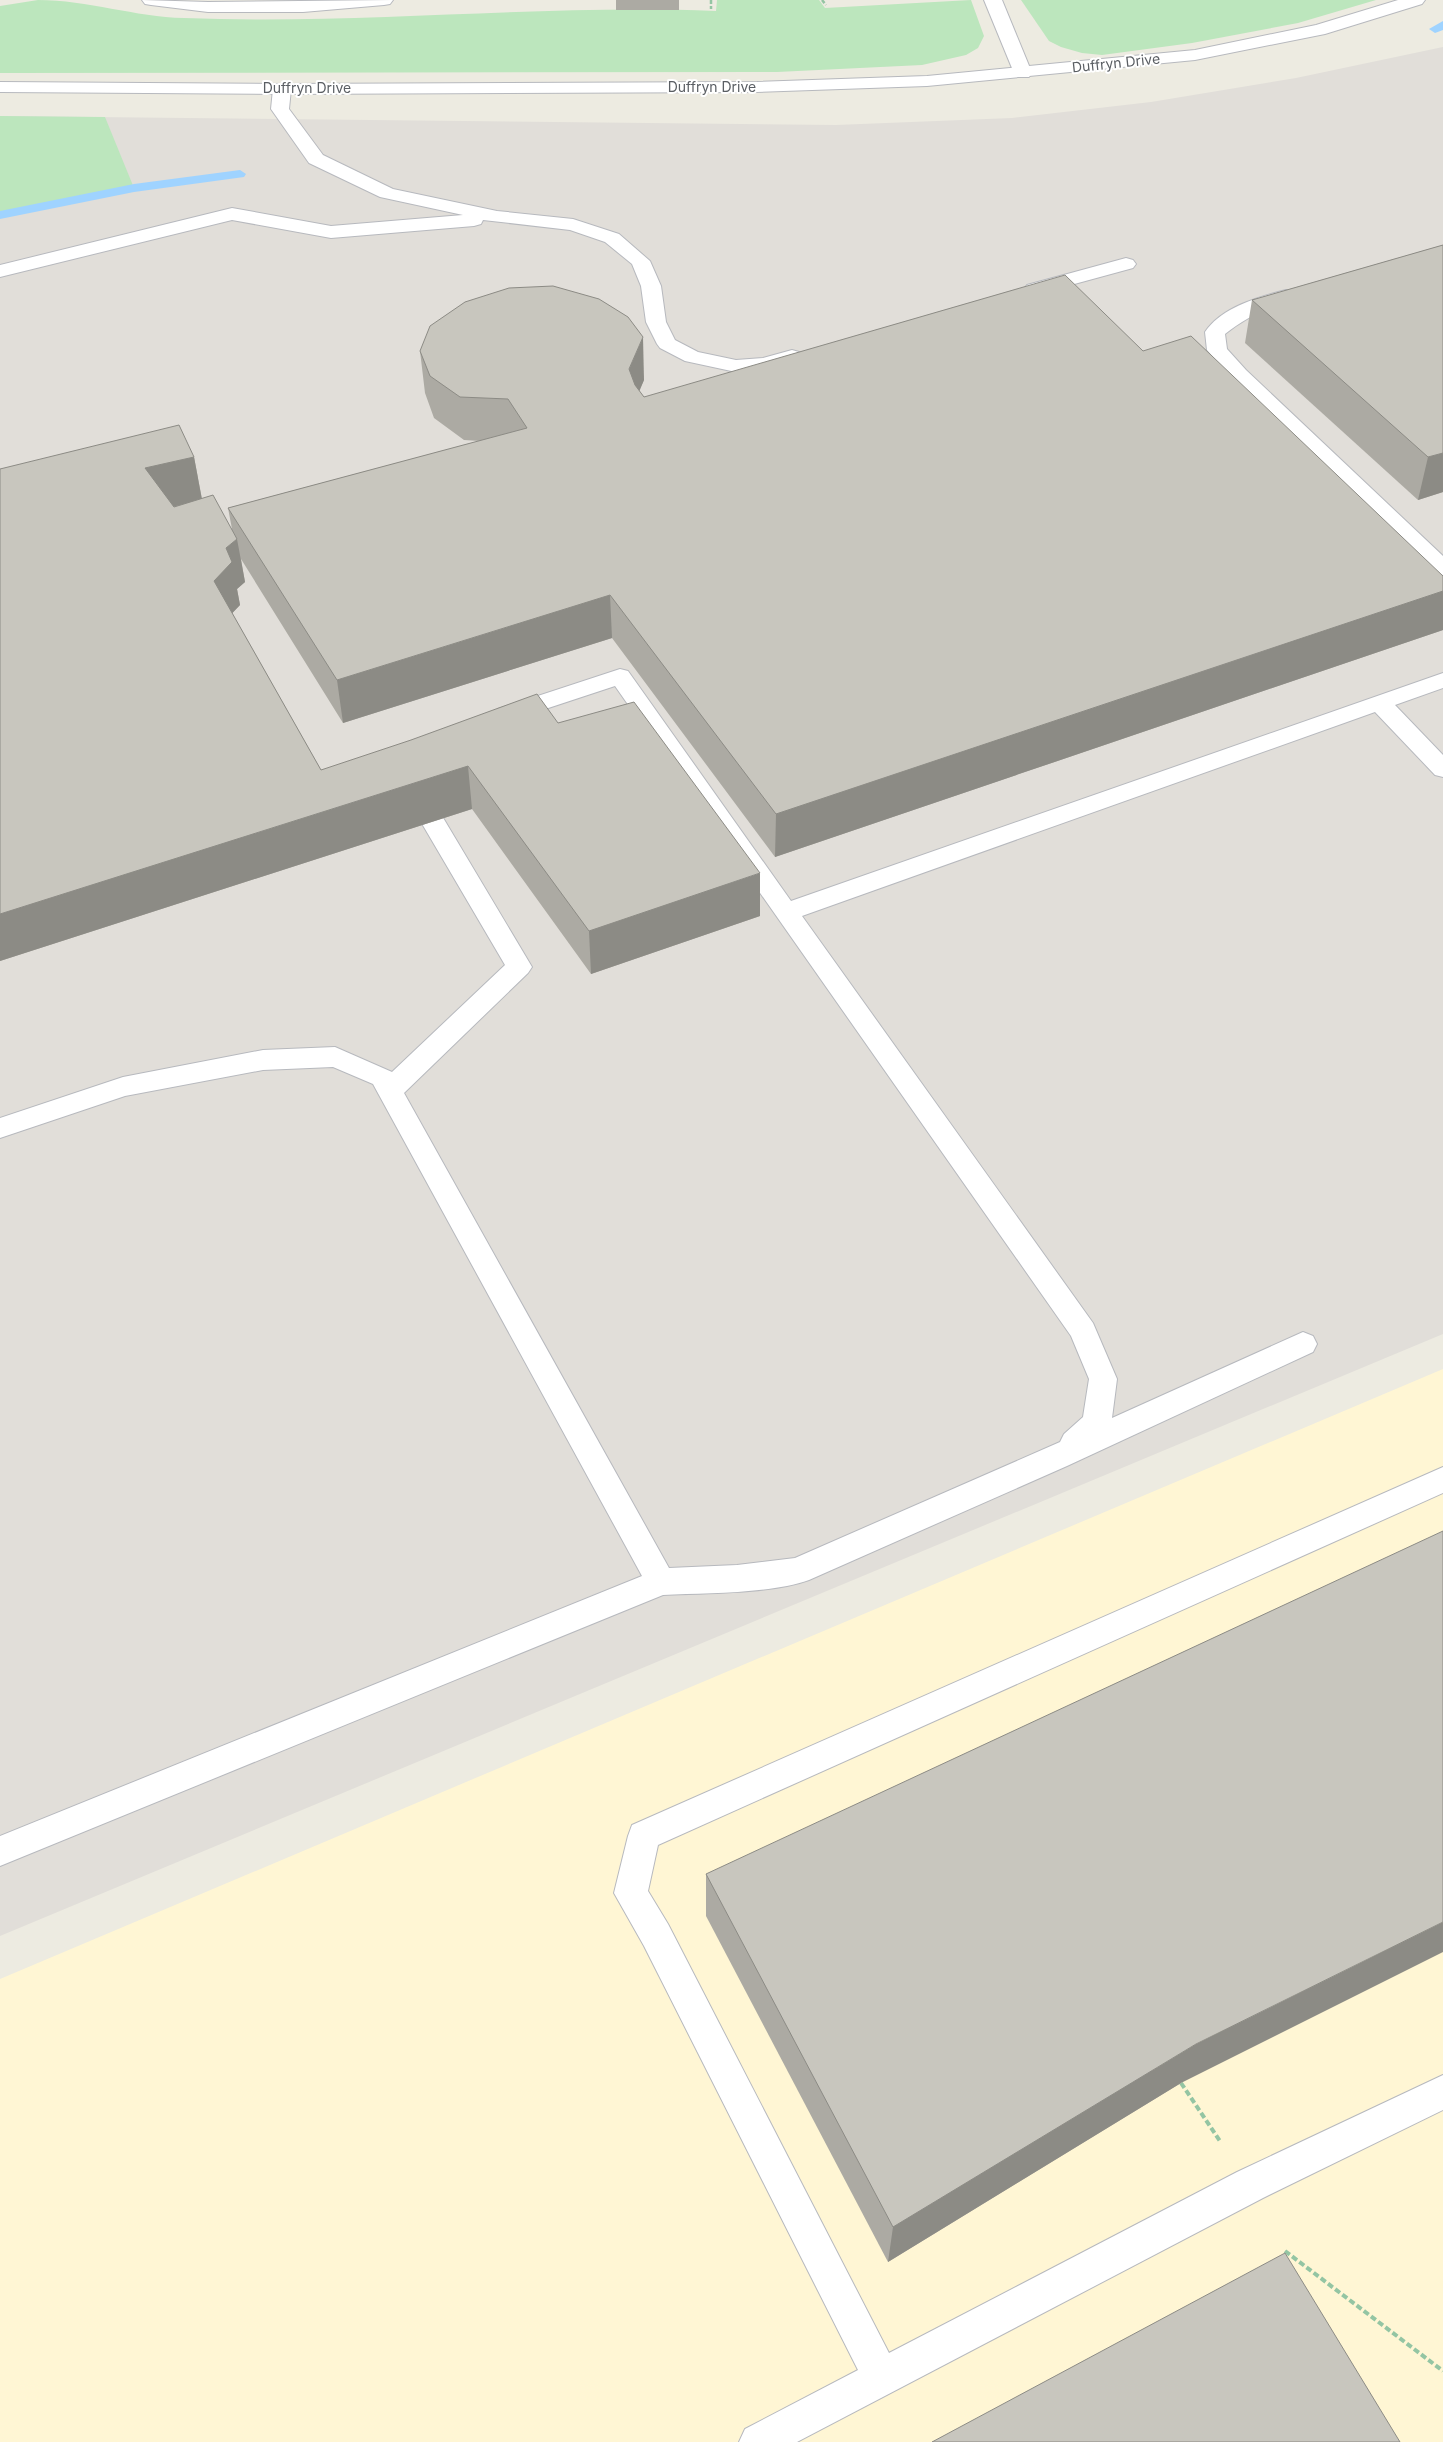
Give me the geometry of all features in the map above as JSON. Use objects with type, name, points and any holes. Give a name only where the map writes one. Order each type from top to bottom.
[{"type":"street","points":[[151,0],[208,7],[303,7],[384,0]]},
{"type":"street","points":[[993,0],[1023,73]]},
{"type":"street","name":"Duffryn Drive","points":[[0,87],[282,89],[757,87],[927,81],[1195,56],[1319,30],[1416,0]]},
{"type":"street","points":[[282,89],[280,109],[316,159],[387,193],[498,217],[573,225],[612,238],[640,260],[651,286],[656,322],[667,344],[692,357],[736,366],[764,364],[812,351]]},
{"type":"street","points":[[0,271],[232,214],[331,232],[498,217]]},
{"type":"street","points":[[1012,296],[1126,264]]},
{"type":"street","points":[[1303,291],[1256,304],[1235,315],[1215,332],[1217,350],[1239,374],[1443,568]]},
{"type":"street","points":[[484,721],[620,676],[1084,1331],[1102,1379],[1097,1423],[1057,1457]]},
{"type":"street","points":[[786,912],[1443,680]]},
{"type":"street","points":[[1378,704],[1443,769]]},
{"type":"street","points":[[389,1092],[518,967],[433,822]]},
{"type":"street","points":[[0,1128],[122,1087],[263,1060],[335,1057],[382,1077],[661,1582]]},
{"type":"street","points":[[0,1851],[661,1582],[798,1571],[1057,1457],[1303,1344]]},
{"type":"street","points":[[881,2376],[656,1935],[631,1893],[644,1836],[1443,1479]]},
{"type":"street","points":[[758,2442],[881,2376],[1250,2185],[1443,2092]]},
{"type":"path","points":[[711,0],[711,9]]},
{"type":"path","points":[[822,0],[826,5]]},
{"type":"path","points":[[1182,2083],[1250,2185]]},
{"type":"path","points":[[1285,2251],[1443,2371]]},
{"type":"shaded area","points":[[1443,47],[1443,1334],[0,1936],[0,116],[836,125],[1012,118],[1151,102],[1296,78]]},
{"type":"shaded area","points":[[1443,1369],[1443,2442],[0,2442],[0,1979]]},
{"type":"green space","points":[[38,0],[75,3],[166,17],[317,19],[583,10],[716,11],[717,0],[819,0],[825,8],[971,0],[984,36],[978,48],[966,55],[922,65],[777,72],[0,73],[0,6]]},
{"type":"green space","points":[[1021,0],[1376,0],[1298,23],[1192,43],[1102,55],[1082,53],[1061,47],[1049,41]]},
{"type":"green space","points":[[0,116],[105,117],[134,188],[0,215]]},
{"type":"building","points":[[1443,245],[1443,453],[1428,457],[1252,300]]},
{"type":"building","points":[[1065,275],[1143,351],[1191,336],[1443,576],[1443,591],[776,814],[610,595],[337,680],[228,508],[527,428],[508,399],[460,397],[430,376],[420,351],[430,326],[465,302],[509,288],[553,286],[599,299],[628,317],[643,337],[629,369],[635,385],[644,397]]},
{"type":"building","points":[[179,425],[194,457],[145,468],[174,507],[213,495],[237,539],[226,548],[232,562],[214,581],[321,770],[411,740],[537,694],[558,723],[634,702],[760,873],[589,931],[468,766],[0,914],[0,469]]},
{"type":"building","points":[[1443,1531],[1443,1922],[1196,2044],[893,2227],[706,1874]]},
{"type":"building","points":[[1285,2253],[1400,2442],[932,2442]]},
{"type":"waterway","points":[[1435,29],[1443,25]]},
{"type":"waterway","points":[[0,215],[134,188],[240,174]]}]
